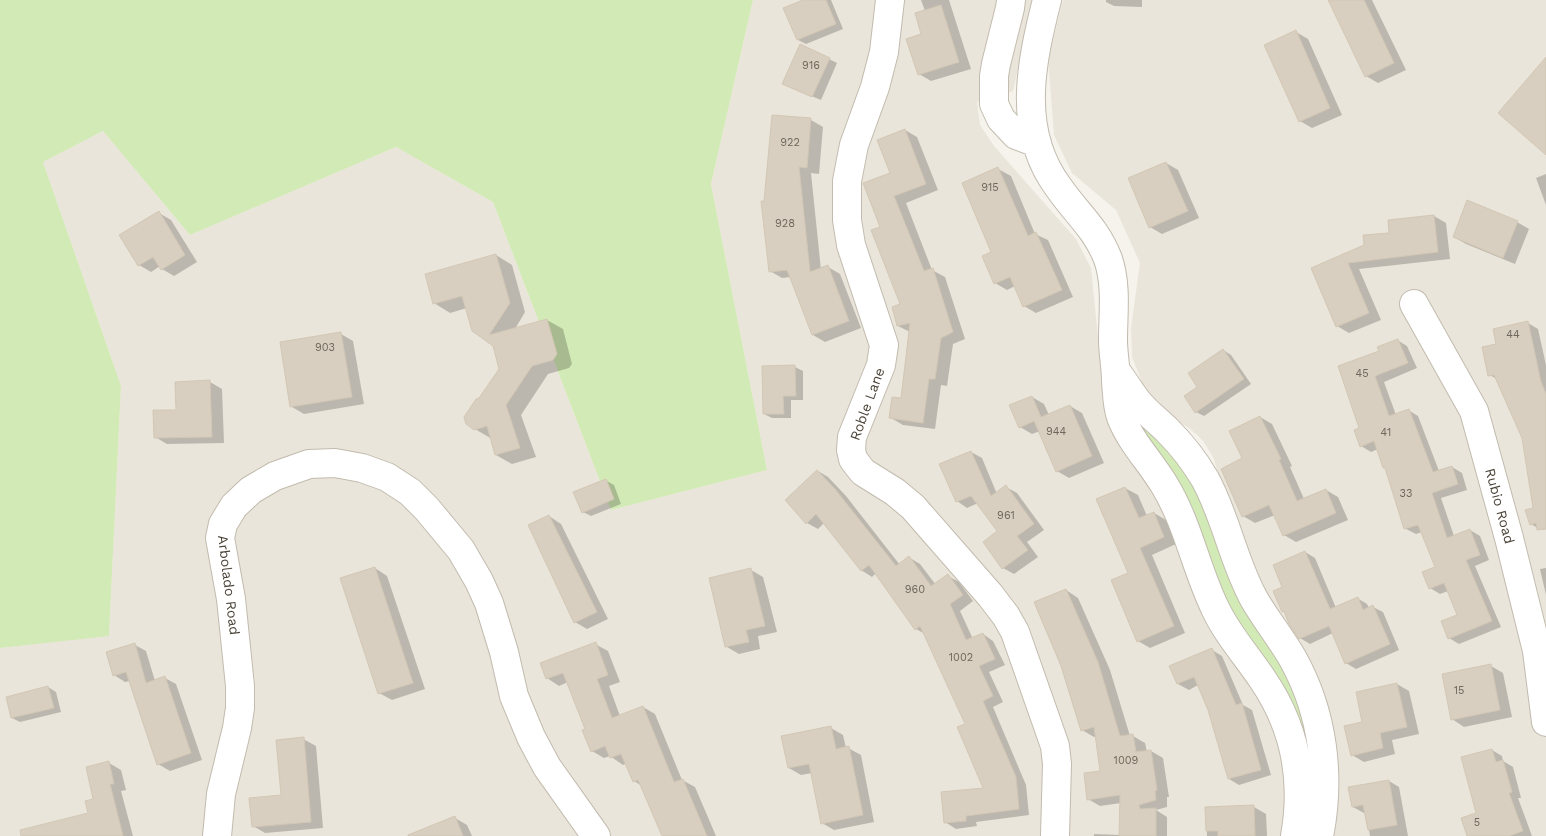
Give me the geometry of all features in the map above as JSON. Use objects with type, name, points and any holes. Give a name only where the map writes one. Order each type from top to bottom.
[{"type":"street","name":"Roble Lane","points":[[890,0],[884,52],[875,87],[854,146],[847,181],[846,212],[851,245],[884,345],[881,365],[852,437],[851,450],[853,459],[863,472],[889,487],[913,507],[990,595],[1006,616],[1015,632],[1055,746],[1057,764],[1055,836]]},
{"type":"street","points":[[1011,0],[994,76],[994,104],[1001,119],[1016,135],[1037,143]]},
{"type":"street","points":[[1047,0],[1034,55],[1031,79],[1031,117],[1037,143],[1049,174],[1093,229],[1109,262],[1113,290],[1113,339],[1118,405],[1125,426],[1132,440],[1168,492],[1181,519],[1218,615],[1270,691],[1286,722],[1296,756],[1300,787],[1299,813],[1295,836]]},
{"type":"street","name":"Rubio Road","points":[[1414,304],[1474,411],[1537,651],[1546,722]]},
{"type":"street","points":[[1116,371],[1137,401],[1179,443],[1198,468],[1215,500],[1240,567],[1254,598],[1301,674],[1314,708],[1324,755],[1324,794],[1319,836]]},
{"type":"street","name":"Arbolado Road","points":[[217,836],[221,794],[240,708],[240,686],[231,599],[220,538],[223,524],[234,506],[251,490],[275,476],[310,464],[335,463],[362,468],[387,477],[410,492],[427,509],[461,550],[489,603],[504,652],[514,696],[530,737],[547,767],[596,836]]},
{"type":"shaded area","points":[[753,0],[1033,0],[1013,91],[977,102],[980,125],[994,146],[1076,239],[1091,268],[1103,386],[1140,466],[1257,685],[1291,772],[1286,836],[0,836],[0,648],[109,635],[121,386],[43,162],[103,131],[190,235],[396,147],[493,202],[611,510],[767,470],[711,184]]},
{"type":"shaded area","points":[[1063,0],[1546,0],[1546,836],[1330,836],[1266,598],[1221,485],[1214,459],[1204,442],[1197,435],[1173,419],[1147,395],[1132,357],[1131,328],[1140,263],[1116,210],[1072,173],[1054,135],[1048,60]]},
{"type":"green space","points":[[0,0],[753,0],[711,184],[767,470],[611,510],[493,202],[396,147],[190,235],[103,131],[43,162],[121,386],[109,636],[0,648]]},
{"type":"green space","points":[[1130,414],[1183,456],[1314,729],[1305,832],[1247,641],[1219,586],[1202,539],[1200,527],[1182,487]]},
{"type":"building","points":[[803,0],[826,0],[836,24],[797,40],[783,8]]},
{"type":"building","points":[[1328,0],[1364,0],[1394,63],[1365,77]]},
{"type":"building","points":[[941,5],[959,62],[918,75],[906,39],[921,34],[915,13]]},
{"type":"building","points":[[1296,30],[1330,108],[1299,122],[1264,45]]},
{"type":"building","points":[[800,44],[830,58],[812,97],[782,84]]},
{"type":"building","points":[[1546,57],[1546,155],[1498,113]]},
{"type":"building","points":[[772,115],[811,118],[807,168],[799,167],[810,272],[828,265],[849,321],[812,335],[787,270],[769,272],[761,201],[764,201]]},
{"type":"building","points":[[905,129],[926,184],[894,196],[924,271],[933,268],[953,332],[941,338],[935,379],[929,379],[923,423],[889,418],[892,397],[901,398],[910,323],[897,326],[892,307],[900,304],[871,230],[880,227],[863,183],[890,173],[877,140]]},
{"type":"building","points":[[1166,162],[1188,211],[1149,228],[1128,178]]},
{"type":"building","points":[[998,167],[1028,236],[1036,232],[1062,290],[1023,307],[1010,277],[994,284],[982,256],[991,252],[962,183]]},
{"type":"building","points":[[1467,200],[1518,221],[1503,258],[1453,237]]},
{"type":"building","points":[[159,211],[185,255],[161,270],[153,257],[138,266],[119,235]]},
{"type":"building","points":[[1434,215],[1438,252],[1348,263],[1369,313],[1336,327],[1311,268],[1364,245],[1363,235],[1389,233],[1388,220]]},
{"type":"building","points":[[496,254],[510,303],[489,335],[547,319],[557,354],[553,360],[532,366],[506,405],[520,448],[495,455],[487,426],[474,430],[466,424],[464,417],[499,369],[493,346],[472,331],[462,296],[433,304],[425,274]]},
{"type":"building","points":[[1528,321],[1541,382],[1546,394],[1546,529],[1537,530],[1536,523],[1530,525],[1525,510],[1533,508],[1522,438],[1494,375],[1488,376],[1482,347],[1496,344],[1493,329]]},
{"type":"building","points":[[341,332],[352,397],[290,407],[280,342]]},
{"type":"building","points":[[1398,339],[1408,363],[1375,376],[1389,416],[1409,409],[1433,472],[1452,466],[1458,484],[1432,493],[1447,538],[1470,529],[1480,555],[1466,560],[1492,621],[1448,639],[1441,621],[1457,615],[1444,583],[1429,589],[1422,572],[1435,567],[1418,525],[1404,529],[1385,468],[1383,468],[1374,441],[1360,447],[1354,430],[1359,428],[1338,366],[1379,351],[1377,347]]},
{"type":"building","points":[[1223,349],[1244,379],[1195,413],[1184,396],[1197,387],[1188,373]]},
{"type":"building","points":[[795,365],[796,396],[783,396],[784,414],[763,414],[762,366]]},
{"type":"building","points":[[210,380],[212,437],[154,438],[153,410],[176,410],[175,382]]},
{"type":"building","points":[[1032,396],[1041,417],[1070,405],[1092,456],[1056,472],[1034,421],[1019,428],[1009,405]]},
{"type":"building","points":[[1260,416],[1281,459],[1279,460],[1297,501],[1326,489],[1336,513],[1283,536],[1269,505],[1242,517],[1221,469],[1242,458],[1229,431]]},
{"type":"building","points":[[971,451],[991,496],[1006,485],[1034,524],[1017,536],[1028,550],[1002,569],[983,542],[997,531],[971,496],[956,502],[939,464]]},
{"type":"building","points":[[817,470],[835,489],[896,566],[909,556],[931,586],[948,574],[963,595],[950,604],[966,640],[983,633],[995,659],[979,666],[993,696],[983,701],[1016,777],[1019,809],[966,816],[966,821],[944,823],[941,792],[983,788],[957,727],[965,724],[920,626],[915,630],[869,565],[861,571],[816,514],[806,524],[785,500]]},
{"type":"building","points":[[606,479],[614,499],[582,513],[573,492]]},
{"type":"building","points":[[1125,487],[1139,518],[1154,512],[1164,537],[1140,548],[1174,626],[1137,642],[1111,580],[1128,573],[1096,499]]},
{"type":"building","points":[[549,515],[597,612],[574,623],[528,525]]},
{"type":"building","points":[[1305,551],[1330,609],[1358,597],[1363,610],[1373,605],[1390,644],[1345,664],[1329,626],[1299,639],[1289,624],[1284,611],[1282,612],[1273,591],[1282,587],[1273,565]]},
{"type":"building","points":[[375,567],[413,683],[378,694],[340,578]]},
{"type":"building","points":[[751,568],[765,626],[746,630],[749,642],[725,647],[709,578]]},
{"type":"building","points":[[1066,589],[1098,662],[1120,736],[1133,734],[1136,752],[1151,750],[1157,790],[1155,791],[1156,800],[1139,805],[1140,809],[1156,808],[1156,836],[1119,836],[1120,795],[1087,800],[1084,773],[1100,771],[1094,727],[1081,731],[1061,666],[1034,602]]},
{"type":"building","points":[[596,642],[608,675],[597,679],[612,718],[643,706],[674,782],[683,779],[707,836],[662,836],[638,780],[633,782],[621,754],[610,758],[605,746],[591,752],[582,730],[585,729],[563,673],[546,679],[540,663]]},
{"type":"building","points":[[135,643],[146,683],[165,676],[191,753],[157,765],[126,672],[113,676],[106,652]]},
{"type":"building","points":[[1212,648],[1236,705],[1242,703],[1261,770],[1228,779],[1208,710],[1194,677],[1177,684],[1169,666]]},
{"type":"building","points":[[1491,664],[1500,710],[1451,720],[1442,674]]},
{"type":"building","points":[[1397,683],[1407,727],[1380,733],[1383,748],[1351,756],[1344,726],[1362,722],[1356,692]]},
{"type":"building","points":[[48,686],[54,708],[11,718],[6,697]]},
{"type":"building","points":[[831,726],[836,749],[849,746],[863,815],[821,824],[809,764],[788,768],[781,736]]},
{"type":"building","points":[[304,737],[311,822],[252,827],[249,798],[281,795],[276,740]]},
{"type":"building","points":[[1492,749],[1496,762],[1503,760],[1512,792],[1509,793],[1523,831],[1509,836],[1467,836],[1461,818],[1476,813],[1461,757]]},
{"type":"building","points":[[109,761],[114,784],[110,784],[123,836],[21,836],[20,830],[88,813],[85,801],[93,799],[86,767]]},
{"type":"building","points":[[1389,780],[1397,825],[1368,830],[1363,805],[1352,807],[1348,787]]},
{"type":"building","points":[[1254,805],[1255,836],[1218,836],[1218,831],[1206,831],[1205,807]]},
{"type":"building","points":[[455,816],[463,836],[408,836],[408,835]]}]
